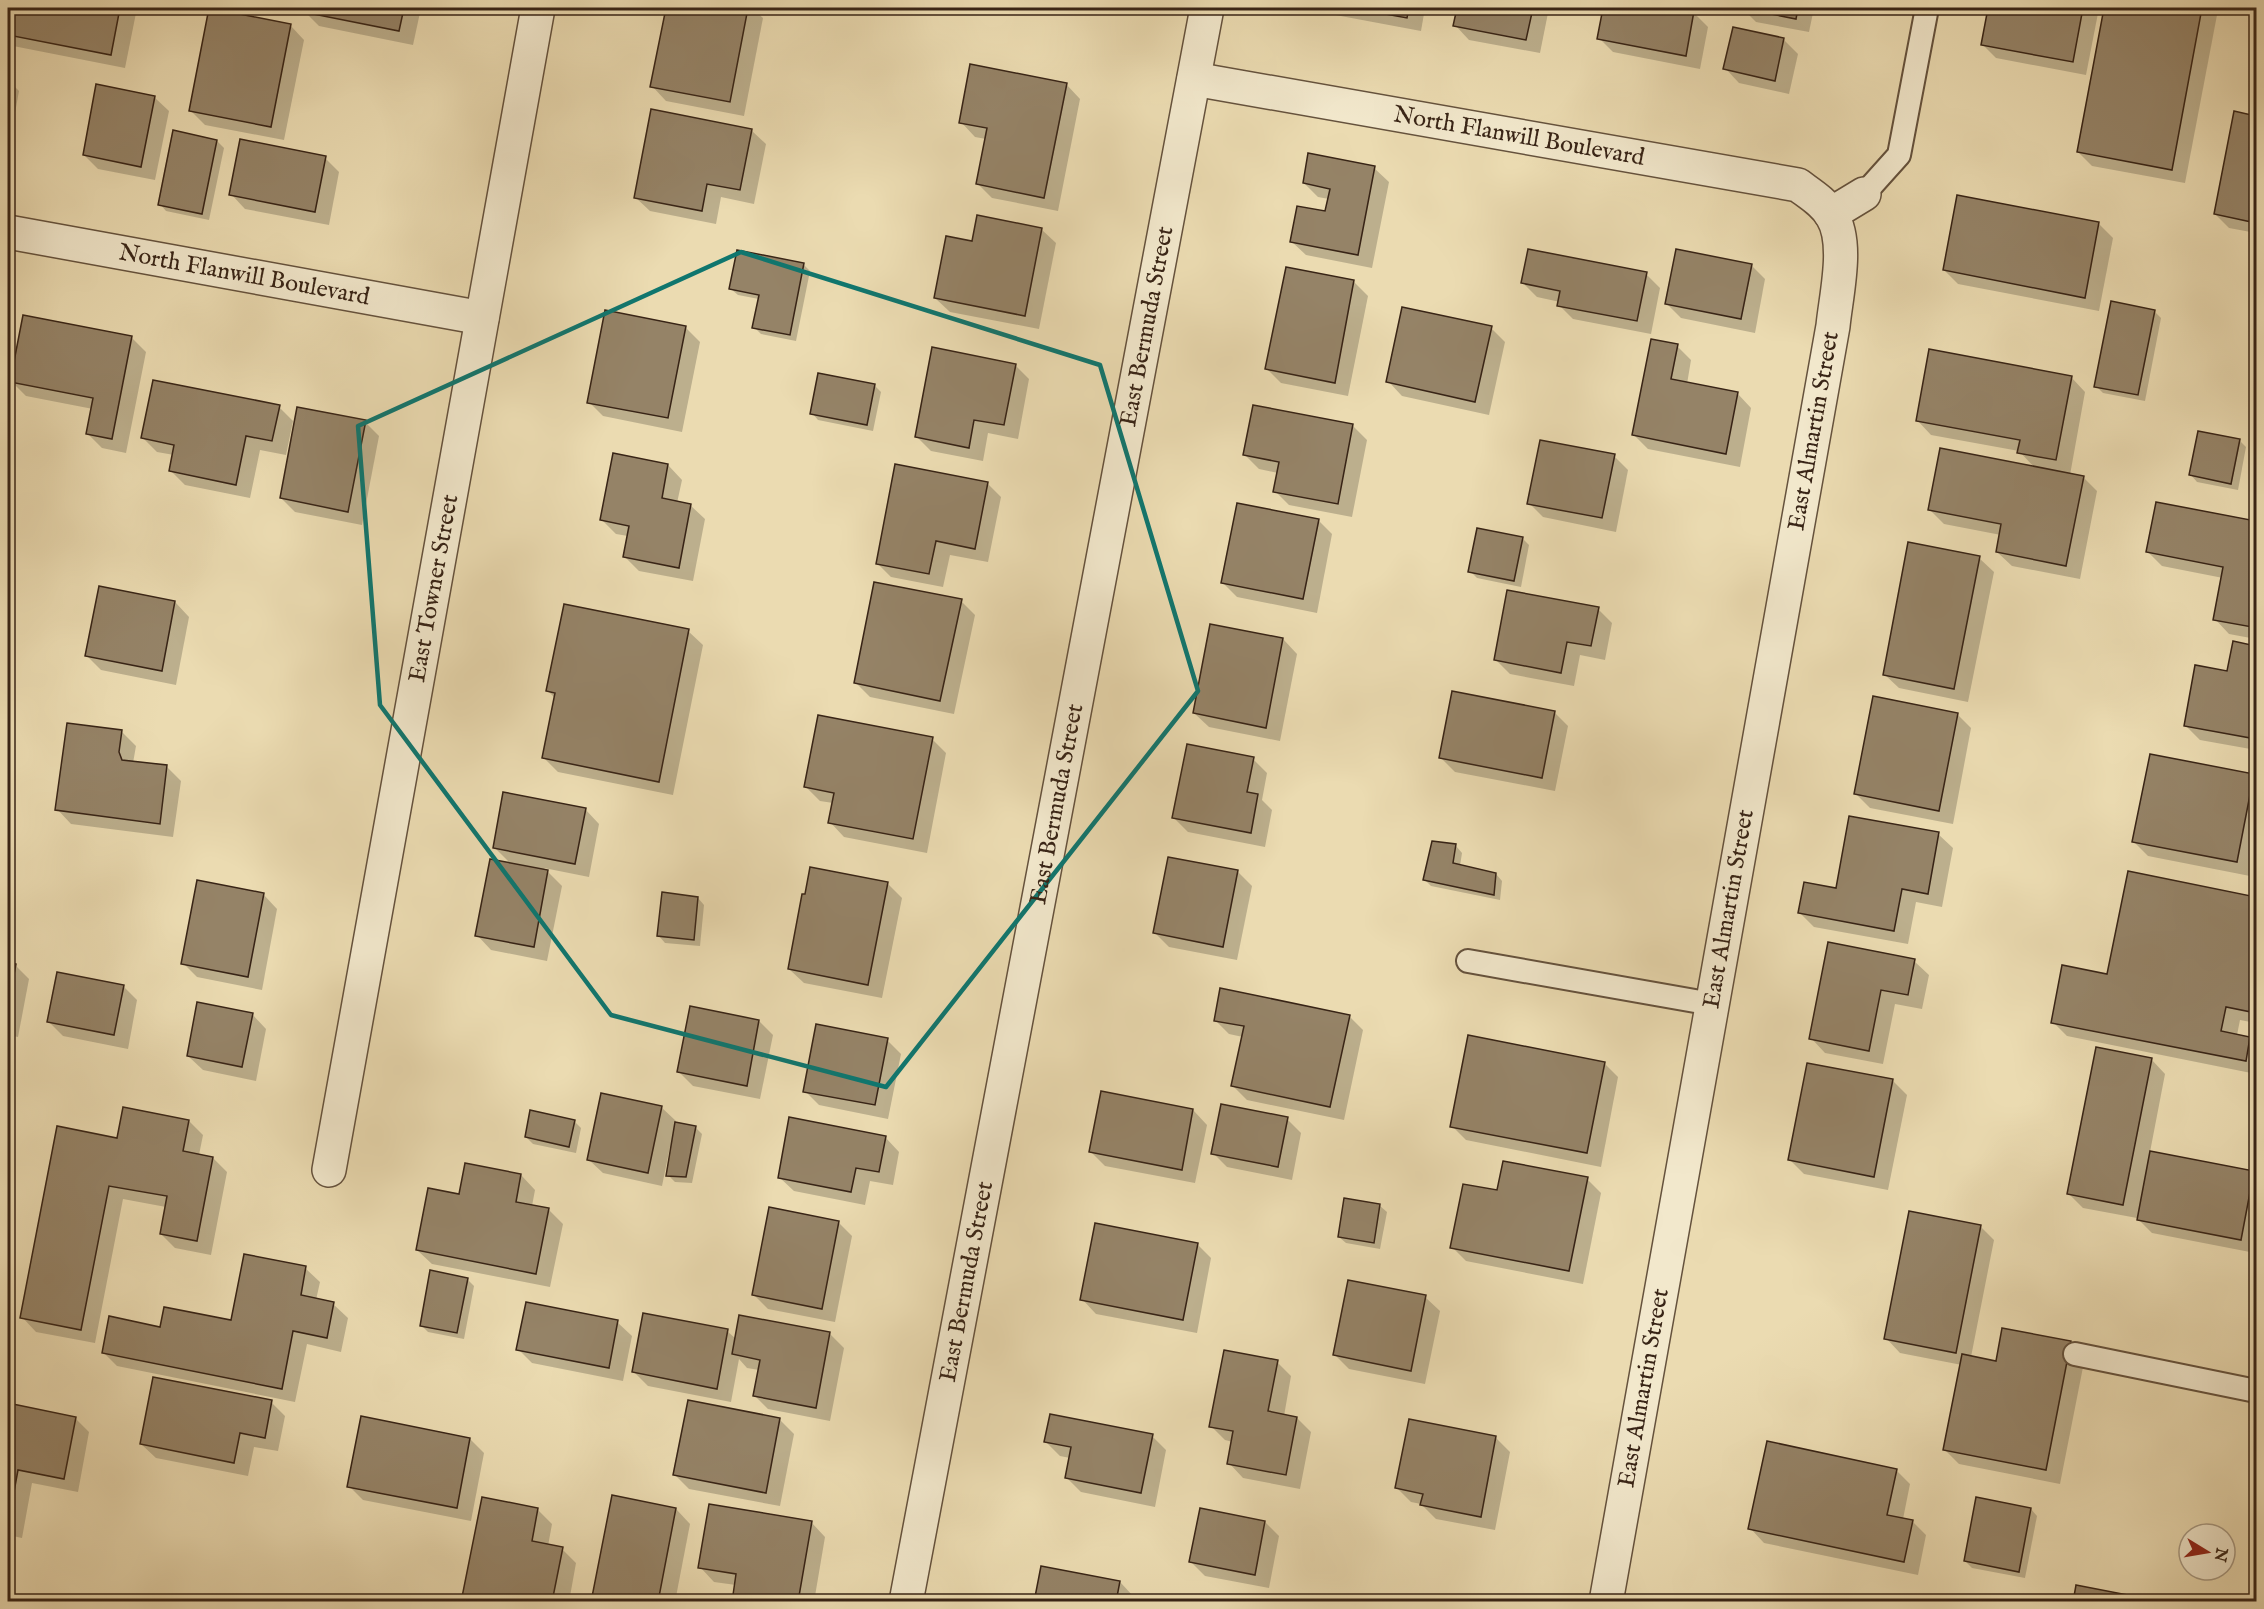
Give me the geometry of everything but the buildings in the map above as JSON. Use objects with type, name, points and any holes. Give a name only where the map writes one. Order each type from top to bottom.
[{"type":"street","name":"East Towner Street","points":[[329,1170],[538,8]]},
{"type":"street","name":"East Bermuda Street","points":[[906,1602],[1207,8]]},
{"type":"street","name":"North Flanwill Boulevard","points":[[1194,79],[1770,179],[1798,185],[1824,205],[1832,215]]},
{"type":"street","points":[[1832,215],[1864,194]]},
{"type":"street","name":"East Almartin Street","points":[[1606,1602],[1833,326],[1841,240],[1832,215]]},
{"type":"street","name":"North Flanwill Boulevard","points":[[8,232],[482,318]]},
{"type":"lane","points":[[1864,194],[1899,155],[1927,8]]},
{"type":"lane","points":[[1468,961],[1712,1004]]},
{"type":"lane","points":[[2075,1354],[2256,1391]]},
{"type":"highlighted area","points":[[741,252],[1100,365],[1198,691],[886,1087],[611,1015],[380,705],[358,426]]}]
